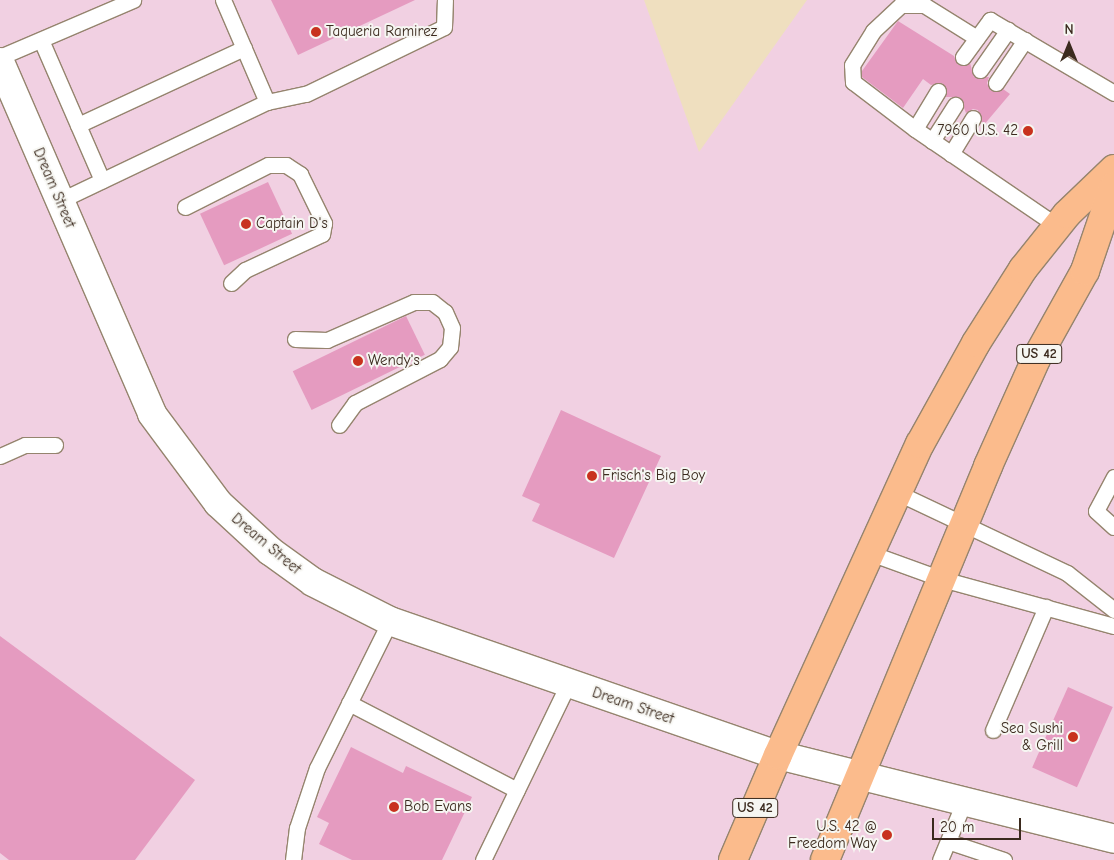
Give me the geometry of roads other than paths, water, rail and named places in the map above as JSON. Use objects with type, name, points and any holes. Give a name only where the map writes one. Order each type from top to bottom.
[{"type":"main road","name":"US 42","points":[[733,860],[778,755],[920,444],[976,343],[1023,269],[1057,226],[1114,168]]},
{"type":"main road","name":"US 42","points":[[825,860],[965,523],[1036,360],[1085,271],[1114,186]]},
{"type":"street","name":"Dream Street","points":[[0,62],[152,414],[187,465],[218,503],[270,551],[313,582],[390,621],[778,755],[1114,840]]},
{"type":"lane","points":[[0,57],[133,0]]},
{"type":"lane","points":[[224,0],[267,102]]},
{"type":"lane","points":[[59,201],[267,102],[306,94],[444,27],[445,0]]},
{"type":"lane","points":[[977,38],[924,5],[901,5],[873,31],[852,65],[852,82],[914,129],[1057,226]]},
{"type":"lane","points":[[963,57],[990,20],[1114,93]]},
{"type":"lane","points":[[980,70],[1008,30]]},
{"type":"lane","points":[[42,40],[102,180]]},
{"type":"lane","points":[[996,83],[1025,40]]},
{"type":"lane","points":[[78,125],[244,48]]},
{"type":"lane","points":[[914,129],[938,91]]},
{"type":"lane","points":[[932,141],[955,105]]},
{"type":"lane","points":[[951,154],[973,118]]},
{"type":"lane","points":[[185,207],[268,165],[286,165],[300,174],[324,223],[322,234],[245,270],[231,283]]},
{"type":"lane","points":[[295,339],[327,340],[414,302],[432,302],[446,312],[452,328],[450,347],[440,360],[356,403],[339,424]]},
{"type":"lane","points":[[0,456],[25,445],[55,445]]},
{"type":"lane","points":[[1114,477],[1096,511],[1114,527]]},
{"type":"lane","points":[[898,493],[965,523],[1067,573],[1112,603]]},
{"type":"lane","points":[[870,553],[942,579],[1114,626]]},
{"type":"lane","points":[[993,730],[1046,608]]},
{"type":"lane","points":[[293,860],[297,828],[317,768],[390,621]]},
{"type":"lane","points":[[484,860],[568,684]]},
{"type":"lane","points":[[349,703],[517,790]]},
{"type":"lane","points":[[940,860],[950,842],[964,802]]},
{"type":"lane","points":[[950,842],[1004,860]]},
{"type":"place","name":"Taqueria Ramirez","points":[[316,32]]},
{"type":"place","name":"7960 U.S. 42","points":[[1028,131]]},
{"type":"place","name":"Captain D's","points":[[246,224]]},
{"type":"place","name":"Wendy's","points":[[358,361]]},
{"type":"place","name":"Frisch's Big Boy","points":[[592,476]]},
{"type":"place","name":"Sea Sushi & Grill","points":[[1073,737]]},
{"type":"place","name":"Bob Evans","points":[[394,807]]},
{"type":"place","name":"U.S. 42 @ Freedom Way","points":[[887,835]]}]
